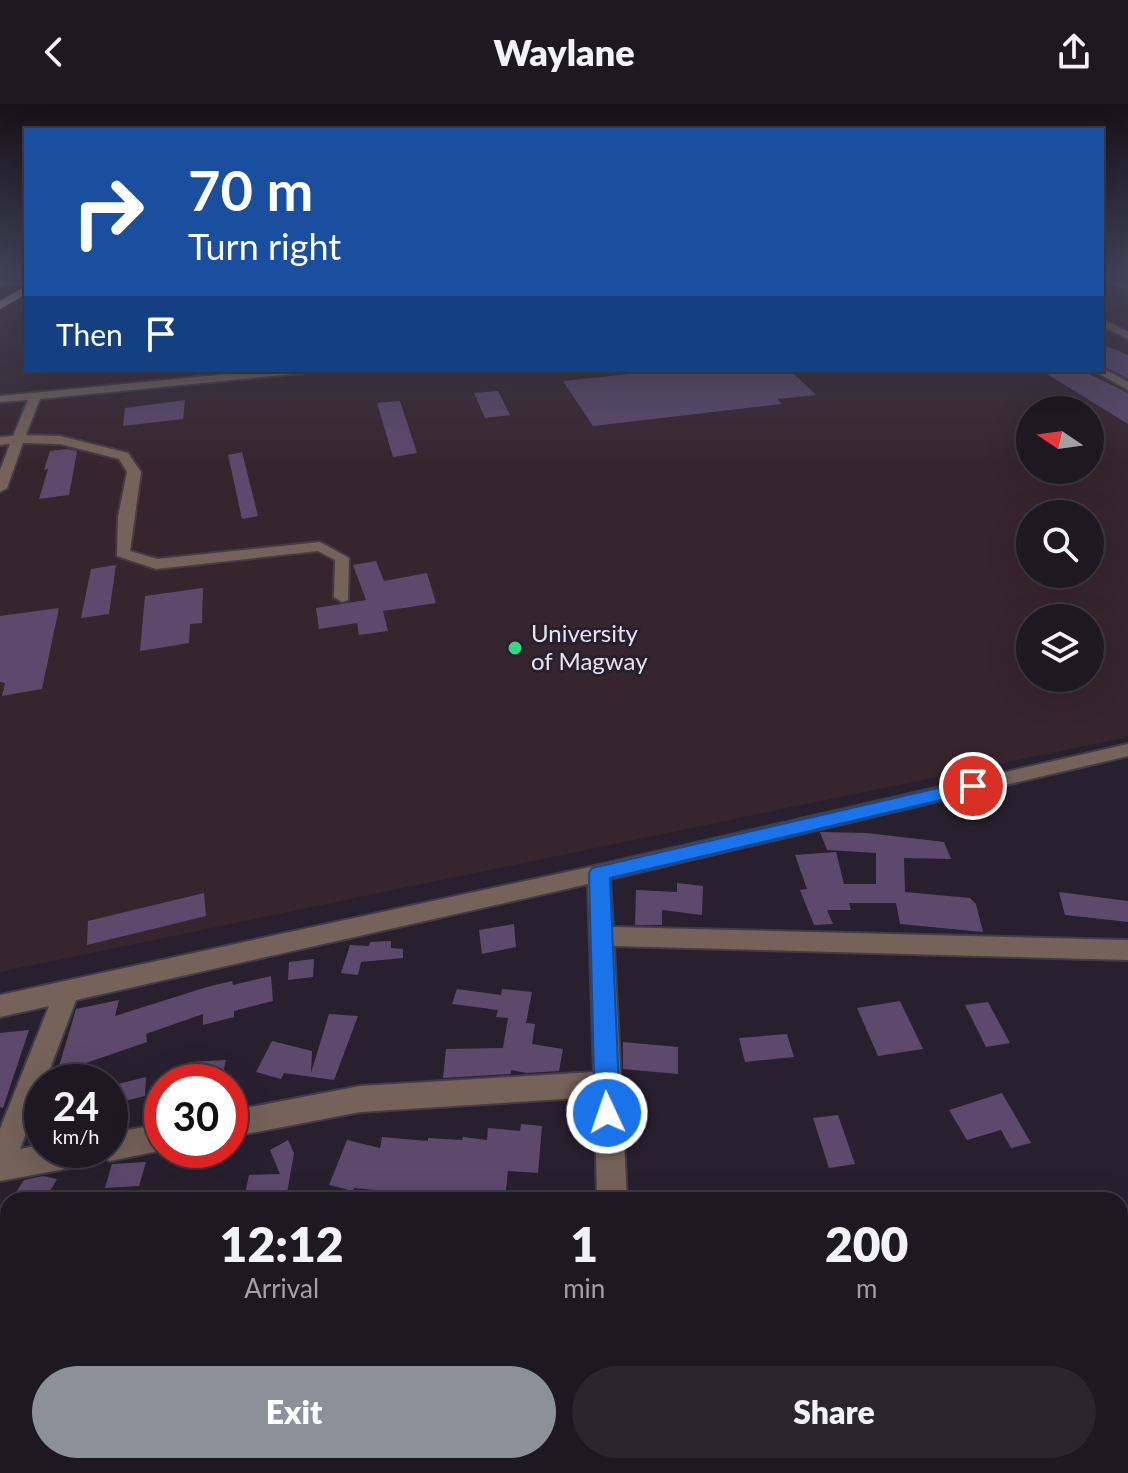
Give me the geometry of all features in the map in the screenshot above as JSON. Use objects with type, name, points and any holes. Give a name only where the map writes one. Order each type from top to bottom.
[{"type":"street","points":[[0,399],[274,372]]},
{"type":"street","points":[[1102,372],[1128,387]]},
{"type":"street","points":[[0,488],[36,395]]},
{"type":"street","points":[[0,441],[60,440],[124,456],[134,472],[122,553],[156,564],[320,546],[342,558],[342,597]]},
{"type":"street","points":[[0,1006],[599,873],[1128,750]]},
{"type":"street","points":[[599,873],[612,1192]]},
{"type":"street","points":[[601,936],[1128,950]]},
{"type":"street","points":[[0,1166],[67,991]]},
{"type":"street","points":[[248,1121],[360,1099],[606,1084]]},
{"type":"street","points":[[0,1166],[24,1162]]},
{"type":"shaded area","name":"University of Magway","points":[[0,338],[24,338],[24,372],[1104,372],[1104,338],[1128,338],[1128,737],[0,972]]},
{"type":"building","points":[[1104,345],[1128,355],[1128,379],[1104,366]]},
{"type":"building","points":[[647,372],[792,372],[816,395],[777,399],[782,404],[593,426],[563,381]]},
{"type":"building","points":[[1085,372],[1128,393],[1128,424],[1104,409],[1104,396],[1083,396],[1047,374]]},
{"type":"building","points":[[498,391],[510,415],[485,418],[474,393]]},
{"type":"building","points":[[185,400],[183,419],[123,426],[125,408]]},
{"type":"building","points":[[400,401],[417,453],[393,457],[377,403]]},
{"type":"building","points":[[50,451],[77,451],[69,495],[39,499]]},
{"type":"building","points":[[242,452],[258,516],[242,519],[228,455]]},
{"type":"building","points":[[376,561],[384,581],[427,573],[436,603],[383,611],[388,631],[359,635],[357,623],[319,629],[316,608],[366,600],[353,565]]},
{"type":"building","points":[[116,565],[109,614],[81,618],[91,569]]},
{"type":"building","points":[[203,588],[202,623],[190,624],[189,643],[140,651],[145,596]]},
{"type":"building","points":[[59,608],[42,689],[2,696],[5,683],[0,682],[0,616]]},
{"type":"building","points":[[820,832],[867,833],[944,842],[951,859],[904,858],[905,892],[970,898],[976,904],[983,932],[900,924],[896,903],[849,903],[851,910],[827,910],[833,924],[814,925],[800,890],[807,889],[795,855],[836,852],[844,884],[876,884],[876,853],[827,850]]},
{"type":"building","points":[[677,883],[703,886],[702,915],[662,910],[662,925],[635,925],[636,890],[677,892]]},
{"type":"building","points":[[1059,892],[1128,901],[1128,922],[1065,915]]},
{"type":"building","points":[[204,893],[206,916],[87,945],[88,921]]},
{"type":"building","points":[[514,924],[516,947],[482,954],[479,930]]},
{"type":"building","points":[[391,941],[391,948],[403,949],[403,958],[361,962],[358,975],[341,973],[350,945],[369,946],[370,942]]},
{"type":"building","points":[[314,959],[313,977],[288,980],[289,962]]},
{"type":"building","points":[[271,976],[273,1001],[234,1011],[234,1017],[203,1025],[203,1014],[146,1034],[147,1042],[83,1064],[60,1064],[76,1009],[119,1000],[115,1016],[207,987],[232,981],[233,985]]},
{"type":"building","points":[[457,989],[501,995],[502,989],[532,992],[526,1023],[535,1024],[532,1044],[563,1049],[559,1071],[527,1073],[511,1070],[511,1074],[443,1078],[446,1049],[503,1048],[508,1018],[496,1017],[498,1010],[452,1004]]},
{"type":"building","points":[[900,1001],[923,1049],[878,1056],[857,1008]]},
{"type":"building","points":[[988,1002],[1010,1043],[986,1047],[965,1005]]},
{"type":"building","points":[[329,1014],[358,1016],[334,1080],[284,1073],[281,1079],[256,1072],[272,1041],[312,1051],[311,1073]]},
{"type":"building","points":[[29,1030],[3,1108],[0,1107],[0,1033]]},
{"type":"building","points":[[787,1034],[794,1057],[745,1062],[739,1038]]},
{"type":"building","points":[[623,1042],[678,1047],[678,1074],[623,1069]]},
{"type":"building","points":[[226,1060],[225,1064],[189,1062]]},
{"type":"building","points":[[144,1078],[144,1096],[128,1100],[128,1082]]},
{"type":"building","points":[[1002,1093],[1031,1143],[1011,1148],[1001,1130],[967,1140],[949,1110]]},
{"type":"building","points":[[838,1115],[855,1164],[829,1168],[813,1118]]},
{"type":"building","points":[[521,1124],[542,1126],[538,1173],[508,1171],[506,1192],[397,1192],[354,1188],[353,1191],[329,1185],[347,1140],[380,1148],[382,1137],[428,1141],[428,1138],[462,1140],[463,1137],[487,1140],[488,1128],[520,1131]]},
{"type":"building","points":[[288,1140],[294,1153],[287,1192],[245,1192],[249,1175],[280,1174],[270,1150]]},
{"type":"building","points":[[144,1162],[139,1186],[105,1188],[111,1168],[128,1168],[128,1163]]},
{"type":"building","points":[[43,1176],[57,1179],[50,1192],[16,1192],[24,1180]]},
{"type":"place","name":"University of Magway","points":[[515,648]]},
{"type":"route","points":[[607,1113],[599,873],[973,786]]}]
